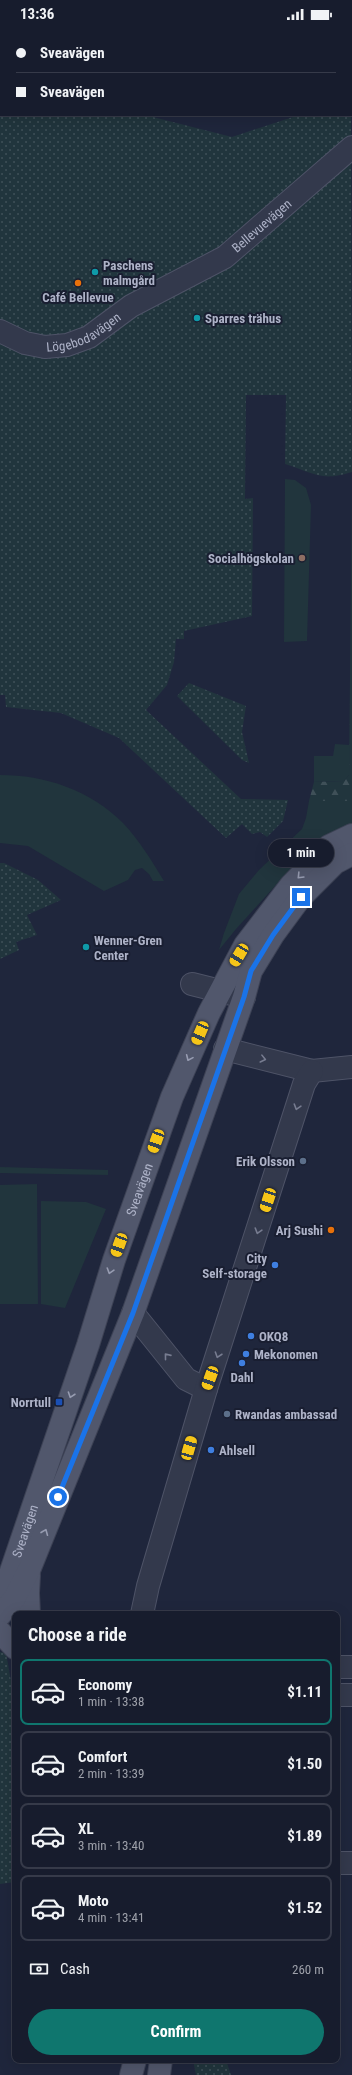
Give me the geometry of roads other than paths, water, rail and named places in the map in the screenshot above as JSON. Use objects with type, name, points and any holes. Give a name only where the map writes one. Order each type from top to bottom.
[{"type":"main road","name":"Sveavägen","points":[[0,1587],[10,1574],[88,1345],[114,1260],[172,1096],[220,991],[245,945],[291,885],[329,846],[352,835]]},
{"type":"main road","name":"Sveavägen","points":[[30,1568],[133,1313],[244,997],[251,971],[273,935],[301,897],[335,863],[352,854]]},
{"type":"main road","points":[[5,1612],[14,1600],[30,1568]]},
{"type":"main road","points":[[29,1611],[28,1593],[30,1568]]},
{"type":"main road","points":[[0,1632],[12,1645]]},
{"type":"main road","points":[[0,1642],[12,1647]]},
{"type":"main road","points":[[131,2075],[134,2063]]},
{"type":"main road","points":[[159,2075],[161,2063]]},
{"type":"street","name":"Bellevuevägen","points":[[161,291],[225,257],[352,147]]},
{"type":"street","name":"Lögebodavägen","points":[[0,330],[25,343],[45,347],[67,345],[89,336],[132,306],[161,291]]},
{"type":"street","points":[[192,984],[244,997]]},
{"type":"street","points":[[225,1049],[312,1071],[326,1068],[352,1067]]},
{"type":"street","points":[[143,1611],[148,1586],[206,1389],[304,1084],[312,1071]]},
{"type":"street","points":[[133,1313],[186,1379],[206,1389]]},
{"type":"street","points":[[340,1667],[352,1667]]},
{"type":"street","points":[[340,1695],[352,1695]]},
{"type":"street","points":[[340,1863],[352,1863]]},
{"type":"place","name":"Paschens malmgård","points":[[95,272]]},
{"type":"place","name":"Café Bellevue","points":[[78,283]]},
{"type":"place","name":"Sparres trähus","points":[[197,318]]},
{"type":"place","name":"Socialhögskolan","points":[[302,558]]},
{"type":"place","name":"Wenner-Gren Center","points":[[86,947]]},
{"type":"place","name":"Erik Olsson","points":[[303,1161]]},
{"type":"place","name":"Arj Sushi","points":[[331,1230]]},
{"type":"place","name":"City Self-storage","points":[[275,1265]]},
{"type":"place","name":"OKQ8","points":[[251,1336]]},
{"type":"place","name":"Mekonomen","points":[[246,1354]]},
{"type":"place","name":"Dahl","points":[[242,1363]]},
{"type":"place","name":"Norrtull","points":[[59,1402]]},
{"type":"place","name":"Rwandas ambassad","points":[[227,1414]]},
{"type":"place","name":"Ahlsell","points":[[211,1450]]}]
